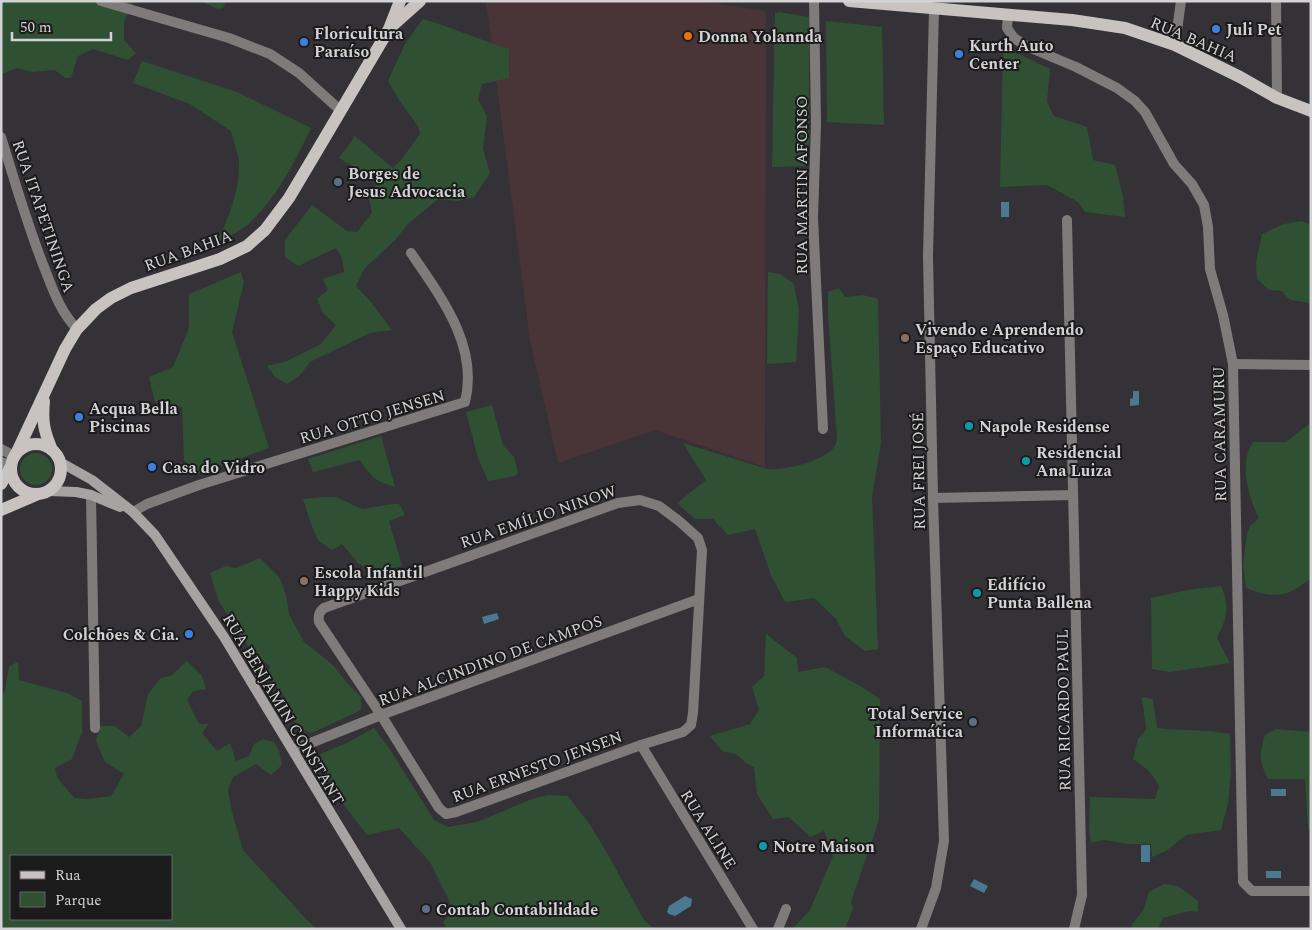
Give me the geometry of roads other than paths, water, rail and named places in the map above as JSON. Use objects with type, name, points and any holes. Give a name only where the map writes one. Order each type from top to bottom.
[{"type":"main road","name":"RUA BAHIA","points":[[1,484],[65,349],[86,318],[111,298],[130,288],[220,259],[237,251],[265,230],[288,198],[389,29],[400,1]]},
{"type":"main road","name":"RUA BAHIA","points":[[389,29],[420,1]]},
{"type":"main road","name":"RUA BAHIA","points":[[849,1],[1072,20],[1125,28],[1175,45],[1240,77],[1277,98],[1311,111]]},
{"type":"main road","name":"RUA BAHIA","points":[[49,384],[42,420],[52,450]]},
{"type":"main road","points":[[1,510],[42,493],[54,487],[61,475],[60,462],[52,450],[38,444],[23,447],[11,460],[11,475],[17,487],[23,491],[42,493]]},
{"type":"main road","name":"RUA BENJAMIN CONSTANT","points":[[60,462],[92,480],[133,512],[155,535],[224,638],[401,929]]},
{"type":"main road","name":"RUA BENJAMIN CONSTANT","points":[[42,493],[91,495],[133,512]]},
{"type":"street","points":[[101,1],[229,38],[270,54],[298,73],[340,110]]},
{"type":"street","name":"RUA MARTIN AFONSO","points":[[814,1],[816,124],[813,218],[823,429]]},
{"type":"street","points":[[1175,45],[1180,1]]},
{"type":"street","points":[[1276,1],[1277,98]]},
{"type":"street","name":"RUA FREI JOSÉ","points":[[921,929],[936,888],[944,841],[933,498],[928,256],[934,9]]},
{"type":"street","name":"RUA CARAMURU","points":[[1008,15],[1006,28],[1014,38],[1026,46],[1076,67],[1117,88],[1135,100],[1145,112],[1174,164],[1192,184],[1204,205],[1208,227],[1210,269],[1223,316],[1233,364],[1243,882],[1252,891],[1311,891]]},
{"type":"street","name":"RUA ITAPETININGA","points":[[1,137],[36,248],[58,302],[66,317],[77,329]]},
{"type":"street","name":"RUA RICARDO PAUL","points":[[1067,220],[1082,895],[1074,929]]},
{"type":"street","name":"RUA OTTO JENSEN","points":[[133,512],[147,504],[199,486],[465,402],[468,389],[467,359],[463,341],[442,298],[412,253]]},
{"type":"street","points":[[1233,364],[1311,365]]},
{"type":"street","points":[[1,449],[11,460]]},
{"type":"street","points":[[91,495],[95,728]]},
{"type":"street","points":[[933,498],[1073,496]]},
{"type":"street","name":"RUA EMÍLIO NINOW","points":[[381,715],[319,622],[318,616],[320,611],[618,503],[640,500],[659,506],[679,521],[698,538],[702,550],[691,725]]},
{"type":"street","name":"RUA ALCINDINO DE CAMPOS","points":[[292,750],[381,715],[699,599]]},
{"type":"street","name":"RUA ERNESTO JENSEN","points":[[381,715],[439,808],[446,814],[683,732],[691,725]]},
{"type":"street","name":"RUA ALINE","points":[[641,745],[753,929]]},
{"type":"street","points":[[778,929],[786,910]]},
{"type":"water","points":[[1001,202],[1009,202],[1009,217],[1001,217]]},
{"type":"water","points":[[1133,391],[1139,391],[1139,405],[1130,406],[1130,399],[1133,398]]},
{"type":"water","points":[[497,613],[499,619],[484,624],[482,617]]},
{"type":"water","points":[[1271,789],[1286,789],[1286,796],[1271,796]]},
{"type":"water","points":[[1141,845],[1150,845],[1150,862],[1141,862]]},
{"type":"water","points":[[1266,871],[1281,871],[1281,878],[1266,878]]},
{"type":"water","points":[[974,879],[988,886],[984,893],[970,886]]},
{"type":"water","points":[[685,896],[692,899],[691,906],[675,916],[667,912],[669,906]]},
{"type":"place","name":"Juli Pet","points":[[1216,29]]},
{"type":"place","name":"Donna Yolannda","points":[[688,36]]},
{"type":"place","name":"Floricultura Paraíso","points":[[304,42]]},
{"type":"place","name":"Kurth Auto Center","points":[[959,54]]},
{"type":"place","name":"Borges de Jesus Advocacia","points":[[338,182]]},
{"type":"place","name":"Vivendo e Aprendendo Espaço Educativo","points":[[905,338]]},
{"type":"place","name":"Acqua Bella Piscinas","points":[[79,417]]},
{"type":"place","name":"Napole Residense","points":[[969,426]]},
{"type":"place","name":"Residencial Ana Luiza","points":[[1026,461]]},
{"type":"place","name":"Casa do Vidro","points":[[152,467]]},
{"type":"place","name":"Escola Infantil Happy Kids","points":[[304,581]]},
{"type":"place","name":"Edifício Punta Ballena","points":[[977,593]]},
{"type":"place","name":"Colchões & Cia.","points":[[189,634]]},
{"type":"place","name":"Total Service Informática","points":[[973,722]]},
{"type":"place","name":"Notre Maison","points":[[763,846]]},
{"type":"place","name":"Contab Contabilidade","points":[[426,909]]}]
